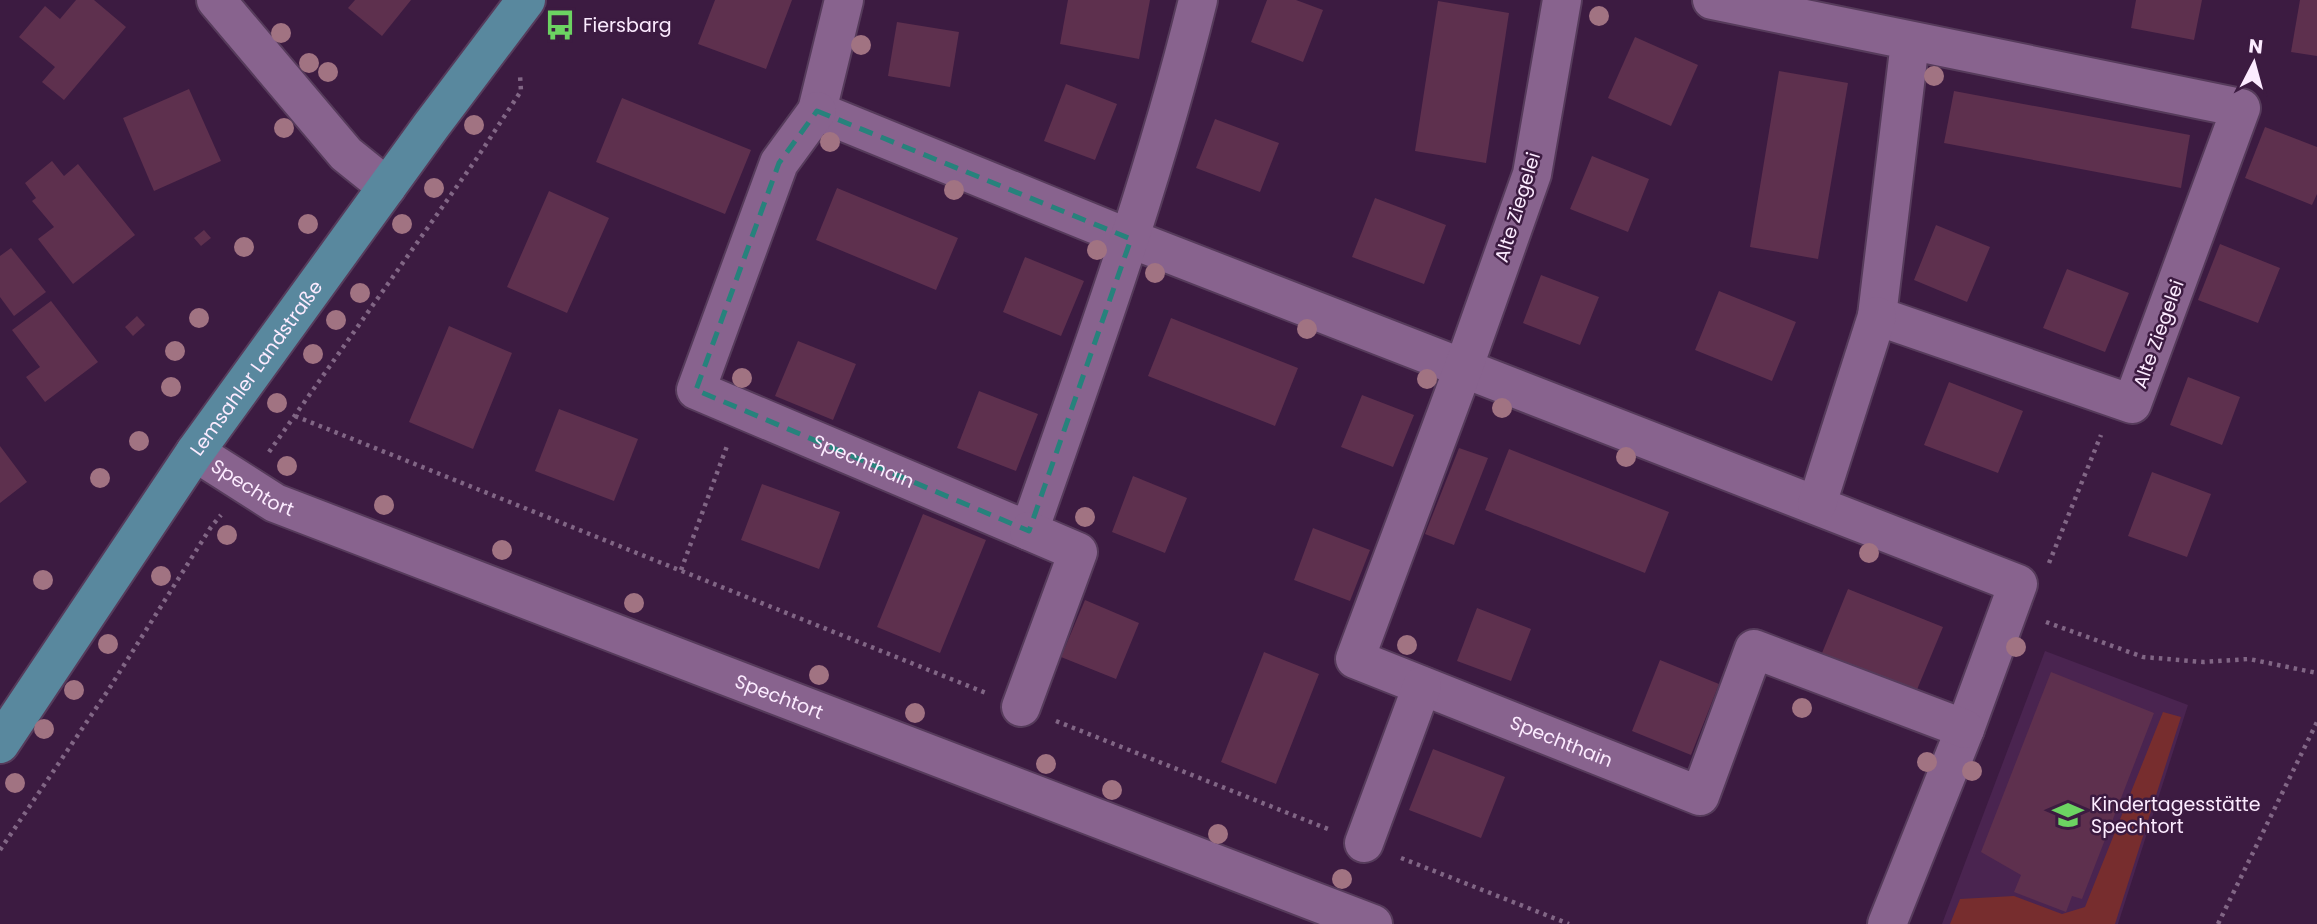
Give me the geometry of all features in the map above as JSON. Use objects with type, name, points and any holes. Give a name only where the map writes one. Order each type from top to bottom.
[{"type":"main road","name":"Lemsahler Landstraße","points":[[0,744],[195,452],[521,7]]},
{"type":"street","points":[[216,0],[346,154],[387,187]]},
{"type":"street","name":"Spechthain","points":[[844,0],[817,111],[779,163],[696,390],[1078,552],[1021,707]]},
{"type":"street","points":[[1029,531],[1131,239],[1177,88],[1198,0]]},
{"type":"street","name":"Alte Ziegelei","points":[[1463,369],[1532,173],[1562,0]]},
{"type":"street","name":"Alte Ziegelei","points":[[1712,0],[2241,108],[2132,404],[1877,316]]},
{"type":"street","points":[[1817,504],[1877,316],[1910,42]]},
{"type":"street","points":[[817,111],[1131,239],[1817,504],[2014,596],[1965,729],[1887,924]]},
{"type":"street","name":"Spechthain","points":[[1463,369],[1355,659],[1700,796],[1754,649],[1965,729]]},
{"type":"street","name":"Spechtort","points":[[195,452],[275,503],[1373,924]]},
{"type":"street","points":[[1364,843],[1422,686]]},
{"type":"path","points":[[0,850],[107,692],[211,527],[245,485],[388,287],[521,91],[521,7]]},
{"type":"path","points":[[2014,596],[2041,582],[2116,399]]},
{"type":"path","points":[[681,570],[741,410]]},
{"type":"path","points":[[295,416],[1569,924]]},
{"type":"path","points":[[2014,596],[2143,657],[2203,662],[2249,659],[2317,673]]},
{"type":"path","points":[[2218,924],[2317,722]]},
{"type":"highlighted area","points":[[817,111],[1131,239],[1029,531],[696,390],[779,163]]},
{"type":"shaded area","name":"Kindertagesstätte Spechtort","points":[[2045,651],[2188,705],[2118,924],[1942,924]]},
{"type":"shaded area","points":[[2163,712],[2181,717],[2115,924],[1950,924],[1960,899],[2014,896],[2062,914],[2085,907]]},
{"type":"building","points":[[76,0],[94,0],[126,27],[64,100],[42,82],[55,67],[19,37],[45,6],[60,19]]},
{"type":"building","points":[[355,0],[411,0],[382,36],[348,8]]},
{"type":"building","points":[[715,0],[792,0],[766,69],[698,44]]},
{"type":"building","points":[[1068,0],[1150,0],[1139,59],[1060,44]]},
{"type":"building","points":[[1267,0],[1296,0],[1323,10],[1303,62],[1251,42]]},
{"type":"building","points":[[2136,0],[2202,0],[2194,40],[2131,28]]},
{"type":"building","points":[[2300,0],[2317,0],[2317,56],[2291,52]]},
{"type":"building","points":[[1438,1],[1509,13],[1486,163],[1415,151]]},
{"type":"building","points":[[897,22],[959,32],[950,87],[888,76]]},
{"type":"building","points":[[1635,37],[1698,65],[1671,126],[1608,98]]},
{"type":"building","points":[[1779,71],[1848,83],[1818,259],[1750,247]]},
{"type":"building","points":[[1066,84],[1117,104],[1095,160],[1044,141]]},
{"type":"building","points":[[189,89],[221,161],[154,191],[123,118]]},
{"type":"building","points":[[1954,91],[2190,135],[2181,188],[1944,143]]},
{"type":"building","points":[[622,98],[751,150],[725,214],[596,162]]},
{"type":"building","points":[[1215,119],[1279,143],[1260,192],[1196,168]]},
{"type":"building","points":[[2265,127],[2317,147],[2317,194],[2312,205],[2245,178]]},
{"type":"building","points":[[1592,156],[1649,179],[1628,232],[1570,209]]},
{"type":"building","points":[[52,161],[64,176],[78,164],[135,235],[73,284],[38,239],[54,227],[32,201],[36,198],[25,183]]},
{"type":"building","points":[[837,188],[958,238],[936,290],[816,240]]},
{"type":"building","points":[[549,191],[609,218],[567,313],[507,287]]},
{"type":"building","points":[[1375,198],[1446,225],[1424,284],[1352,257]]},
{"type":"building","points":[[1936,225],[1990,247],[1967,302],[1914,280]]},
{"type":"building","points":[[204,230],[211,238],[201,246],[194,238]]},
{"type":"building","points":[[2220,244],[2280,268],[2258,323],[2198,300]]},
{"type":"building","points":[[11,248],[46,292],[14,316],[0,297],[0,256]]},
{"type":"building","points":[[1025,257],[1084,281],[1061,336],[1003,312]]},
{"type":"building","points":[[2067,269],[2129,293],[2105,352],[2043,328]]},
{"type":"building","points":[[1541,275],[1599,297],[1580,345],[1523,323]]},
{"type":"building","points":[[1719,291],[1796,322],[1772,381],[1695,350]]},
{"type":"building","points":[[51,301],[98,362],[45,402],[26,377],[40,367],[12,330]]},
{"type":"building","points":[[137,316],[145,325],[133,336],[125,327]]},
{"type":"building","points":[[1171,318],[1298,368],[1275,426],[1148,376]]},
{"type":"building","points":[[449,326],[512,353],[473,449],[409,422]]},
{"type":"building","points":[[798,341],[856,364],[833,420],[775,396]]},
{"type":"building","points":[[2188,377],[2240,397],[2222,445],[2170,425]]},
{"type":"building","points":[[1949,382],[2023,411],[1998,473],[1924,445]]},
{"type":"building","points":[[979,391],[1038,414],[1016,471],[957,448]]},
{"type":"building","points":[[1362,395],[1414,415],[1393,467],[1341,447]]},
{"type":"building","points":[[559,409],[638,439],[614,501],[535,471]]},
{"type":"building","points":[[0,446],[27,482],[0,503]]},
{"type":"building","points":[[1459,448],[1488,458],[1454,545],[1425,534]]},
{"type":"building","points":[[1509,449],[1669,512],[1645,573],[1485,510]]},
{"type":"building","points":[[2152,472],[2211,494],[2187,557],[2128,536]]},
{"type":"building","points":[[1133,476],[1187,498],[1165,553],[1112,532]]},
{"type":"building","points":[[762,484],[840,512],[819,569],[741,540]]},
{"type":"building","points":[[923,514],[986,540],[940,653],[877,627]]},
{"type":"building","points":[[1313,528],[1370,550],[1350,601],[1294,580]]},
{"type":"building","points":[[1848,589],[1943,627],[1916,692],[1822,653]]},
{"type":"building","points":[[1085,600],[1139,623],[1116,679],[1061,657]]},
{"type":"building","points":[[1477,608],[1531,629],[1511,681],[1457,661]]},
{"type":"building","points":[[1264,652],[1319,674],[1276,784],[1221,762]]},
{"type":"building","points":[[1660,660],[1719,684],[1691,755],[1632,731]]},
{"type":"building","points":[[2051,672],[2154,713],[2082,899],[2072,896],[2066,912],[2014,892],[2021,875],[1981,852]]},
{"type":"building","points":[[1433,749],[1505,777],[1481,838],[1409,810]]},
{"type":"place","name":"Fiersbarg","points":[[560,25]]},
{"type":"place","name":"Kindertagesstätte Spechtort","points":[[2068,815]]}]
